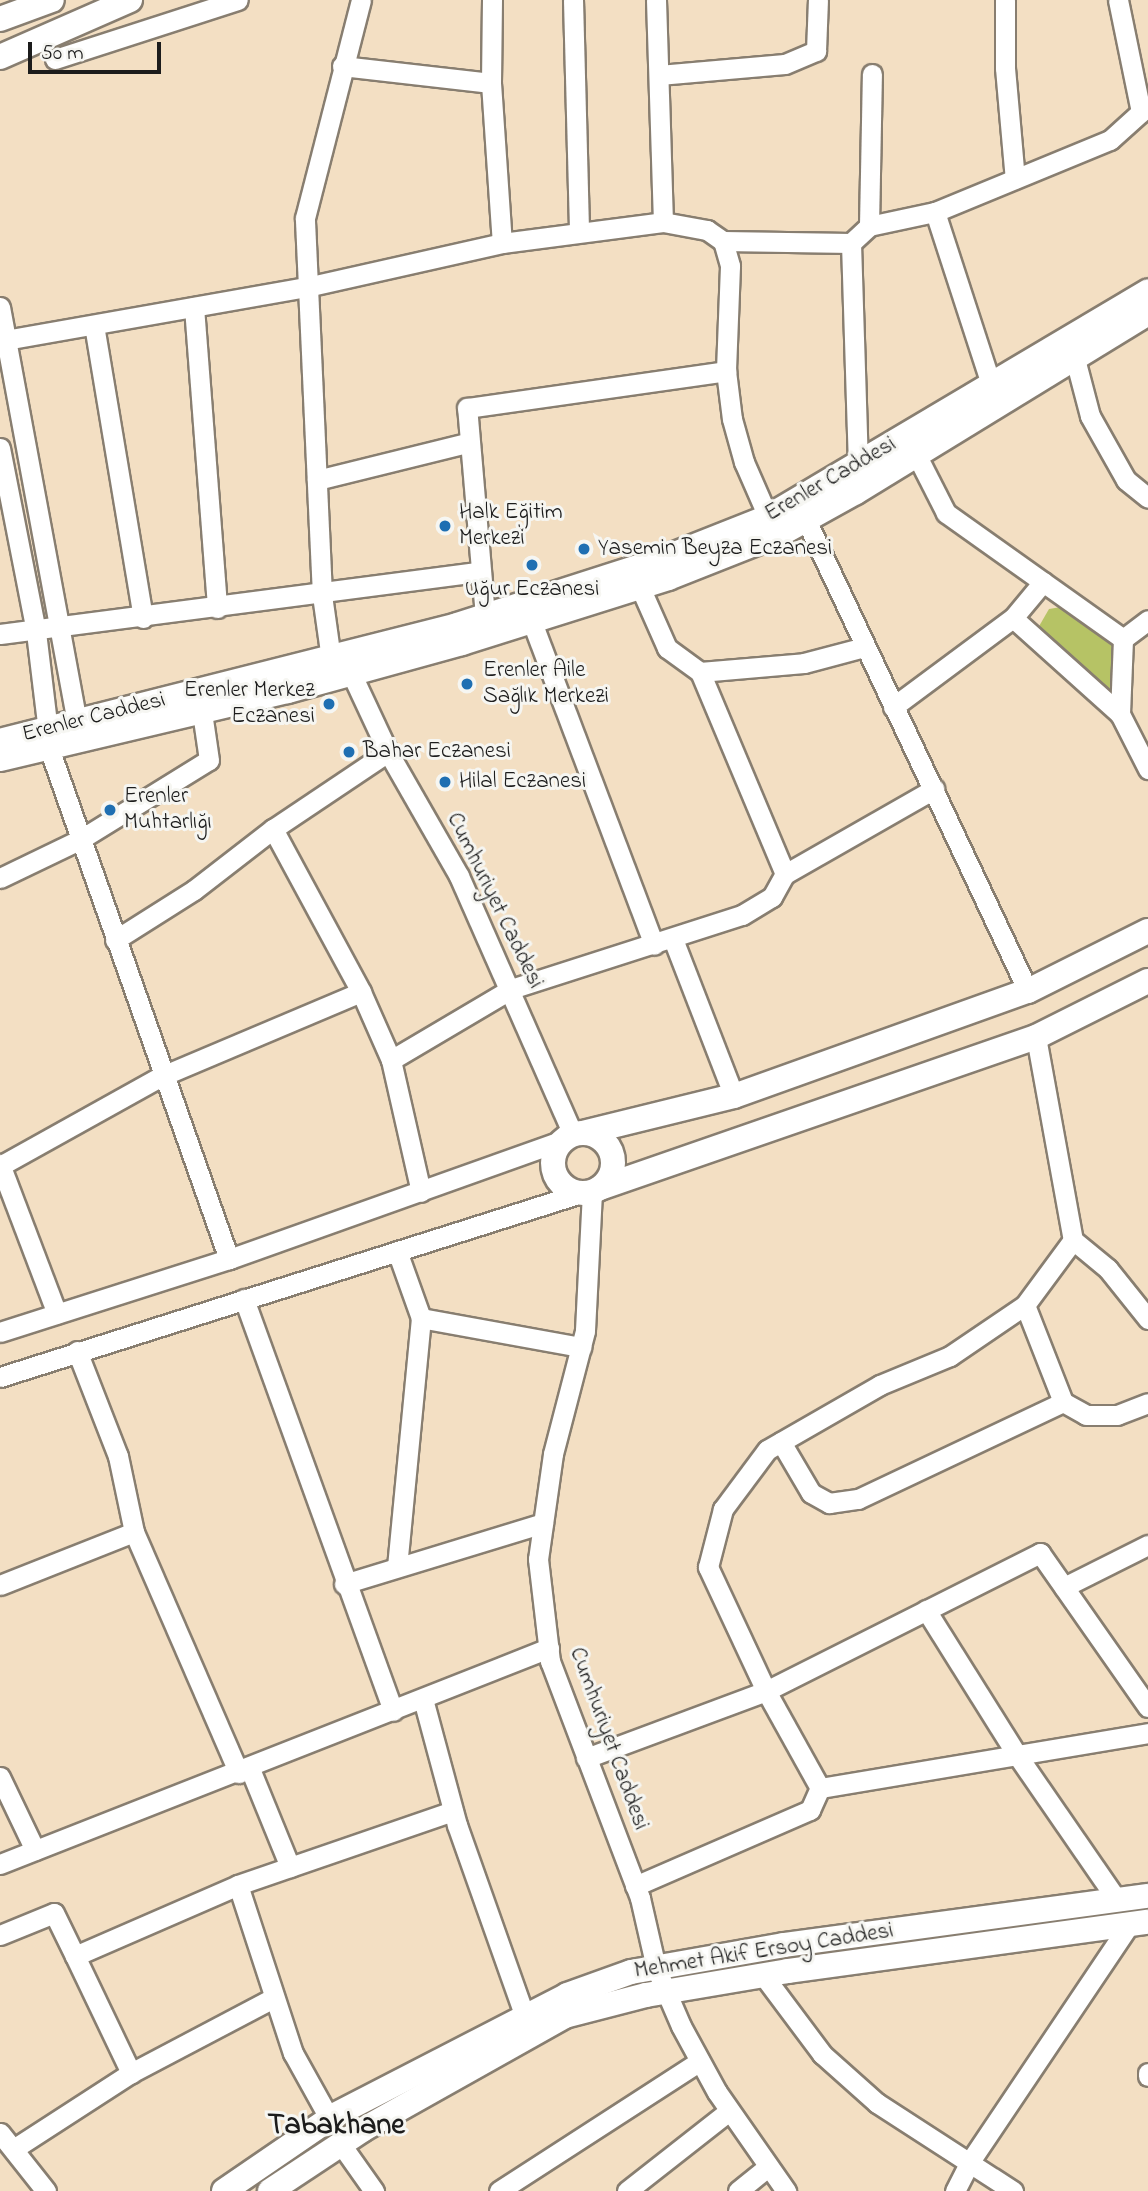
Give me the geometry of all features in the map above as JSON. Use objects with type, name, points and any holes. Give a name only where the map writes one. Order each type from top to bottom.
[{"type":"main road","points":[[0,19],[52,0]]},
{"type":"main road","points":[[0,58],[130,0]]},
{"type":"main road","name":"Erenler Caddesi","points":[[0,741],[49,740],[202,712],[342,662],[662,559],[768,517],[858,467],[991,384],[1148,292]]},
{"type":"main road","name":"Erenler Caddesi","points":[[0,759],[49,740],[77,723],[342,662],[532,622],[640,587],[806,520],[1074,355],[1148,313]]},
{"type":"main road","points":[[1148,931],[1028,991],[734,1096],[573,1136],[554,1157],[557,1177],[563,1185],[591,1191],[1036,1037],[1148,981]]},
{"type":"main road","points":[[573,1136],[599,1138],[611,1150],[611,1175],[591,1191]]},
{"type":"main road","name":"Mehmet Akif Ersoy Caddesi","points":[[224,2191],[329,2118],[567,1996],[656,1968],[1148,1896]]},
{"type":"main road","name":"Mehmet Akif Ersoy Caddesi","points":[[270,2191],[340,2143],[565,2016],[668,1991],[763,1975],[1138,1924]]},
{"type":"street","points":[[55,60],[238,0]]},
{"type":"street","name":"Cumhuriyet Caddesi","points":[[361,0],[305,218],[322,595],[342,662],[388,752],[459,876],[511,989],[573,1136]]},
{"type":"street","points":[[492,0],[491,83],[502,243]]},
{"type":"street","points":[[572,0],[579,232]]},
{"type":"street","points":[[656,0],[663,222]]},
{"type":"street","points":[[659,75],[785,64],[817,51],[818,0]]},
{"type":"street","points":[[1005,0],[1005,68],[1015,179]]},
{"type":"street","points":[[4,340],[307,287],[502,243],[663,222],[707,230],[723,241],[851,243],[869,226],[935,212],[1110,140],[1141,112],[1118,0]]},
{"type":"street","points":[[342,66],[491,83]]},
{"type":"street","points":[[869,226],[873,74]]},
{"type":"street","points":[[935,212],[991,384]]},
{"type":"street","points":[[723,241],[730,266],[726,371],[744,462],[768,517]]},
{"type":"street","points":[[851,243],[858,467]]},
{"type":"street","points":[[0,307],[57,630],[77,723]]},
{"type":"street","points":[[194,307],[217,608]]},
{"type":"street","points":[[94,324],[143,618]]},
{"type":"street","points":[[1074,355],[1090,416],[1126,480],[1148,498]]},
{"type":"street","points":[[485,616],[467,443],[467,408],[726,371]]},
{"type":"street","points":[[317,480],[467,443]]},
{"type":"street","points":[[0,447],[36,632],[49,740],[162,1076],[229,1259]]},
{"type":"street","points":[[916,454],[946,513],[1123,639]]},
{"type":"street","points":[[806,520],[1028,991]]},
{"type":"street","points":[[0,634],[57,630],[479,572]]},
{"type":"street","points":[[893,707],[1013,618],[1043,582]]},
{"type":"street","points":[[640,587],[667,648],[699,672],[785,874]]},
{"type":"street","points":[[1013,618],[1120,714],[1148,769]]},
{"type":"street","points":[[1123,639],[1148,620]]},
{"type":"street","points":[[532,622],[654,945]]},
{"type":"street","points":[[1120,714],[1123,639]]},
{"type":"street","points":[[699,672],[780,667],[864,647]]},
{"type":"street","points":[[0,878],[81,839],[209,760],[202,712]]},
{"type":"street","points":[[115,940],[194,890],[273,829],[388,752]]},
{"type":"street","points":[[391,1060],[511,989],[743,915],[772,897],[785,874],[934,789]]},
{"type":"street","points":[[273,829],[361,992],[391,1060],[421,1192]]},
{"type":"street","points":[[673,939],[734,1096]]},
{"type":"street","points":[[57,1314],[8,1214],[0,1165],[162,1076],[361,992]]},
{"type":"street","points":[[1036,1037],[1073,1240],[1108,1269],[1148,1320]]},
{"type":"street","points":[[0,1332],[229,1259],[573,1136]]},
{"type":"street","points":[[0,1377],[591,1191]]},
{"type":"street","name":"Cumhuriyet Caddesi","points":[[591,1191],[581,1347],[553,1454],[538,1559],[549,1648],[586,1758],[635,1886],[656,1968],[668,1991]]},
{"type":"street","points":[[820,1788],[766,1691],[708,1567],[723,1510],[766,1450],[880,1385],[950,1356],[1026,1305],[1073,1240]]},
{"type":"street","points":[[397,1251],[421,1318],[397,1567]]},
{"type":"street","points":[[244,1299],[344,1584],[393,1711]]},
{"type":"street","points":[[1026,1305],[1063,1402],[1086,1415],[1117,1415],[1148,1403]]},
{"type":"street","points":[[421,1318],[581,1347]]},
{"type":"street","points":[[77,1351],[118,1456],[134,1532],[289,1867]]},
{"type":"street","points":[[781,1442],[811,1493],[829,1503],[858,1499],[1063,1402]]},
{"type":"street","points":[[344,1584],[543,1523]]},
{"type":"street","points":[[0,1586],[134,1532]]},
{"type":"street","points":[[1064,1587],[1148,1545]]},
{"type":"street","points":[[586,1758],[766,1691],[1040,1553],[1148,1707]]},
{"type":"street","points":[[926,1610],[1017,1755],[1117,1900]]},
{"type":"street","points":[[0,1864],[245,1771],[549,1648]]},
{"type":"street","points":[[423,1699],[453,1811],[525,2017]]},
{"type":"street","points":[[820,1788],[1148,1733]]},
{"type":"street","points":[[0,1777],[34,1850]]},
{"type":"street","points":[[635,1886],[810,1810],[820,1788]]},
{"type":"street","points":[[75,1956],[238,1885],[453,1811]]},
{"type":"street","points":[[238,1885],[293,2053],[329,2118]]},
{"type":"street","points":[[0,1935],[54,1913],[131,2073]]},
{"type":"street","points":[[954,2191],[971,2160],[1138,1924]]},
{"type":"street","points":[[763,1975],[822,2054],[859,2087],[971,2160],[1013,2191]]},
{"type":"street","points":[[668,1991],[700,2061],[729,2111],[786,2191]]},
{"type":"street","points":[[15,2148],[131,2073],[273,1998]]},
{"type":"street","points":[[499,2191],[700,2061]]},
{"type":"street","points":[[627,2191],[729,2111]]},
{"type":"street","points":[[0,2133],[15,2148],[46,2191]]},
{"type":"street","points":[[340,2143],[374,2191]]},
{"type":"street","points":[[738,2191],[768,2167]]},
{"type":"green space","points":[[1067,606],[1112,640],[1114,694],[1038,628],[1049,609]]},
{"type":"place","name":"Halk Eğitim Merkezi","points":[[445,526]]},
{"type":"place","name":"Yasemin Beyza Eczanesi","points":[[584,549]]},
{"type":"place","name":"Uğur Eczanesi","points":[[532,565]]},
{"type":"place","name":"Erenler Aile Sağlık Merkezi","points":[[467,684]]},
{"type":"place","name":"Erenler Merkez Eczanesi","points":[[329,704]]},
{"type":"place","name":"Bahar Eczanesi","points":[[349,752]]},
{"type":"place","name":"Hilal Eczanesi","points":[[445,782]]},
{"type":"place","name":"Erenler Muhtarlığı","points":[[110,810]]},
{"type":"district","name":"Tabakhane","points":[[336,2126]]}]
